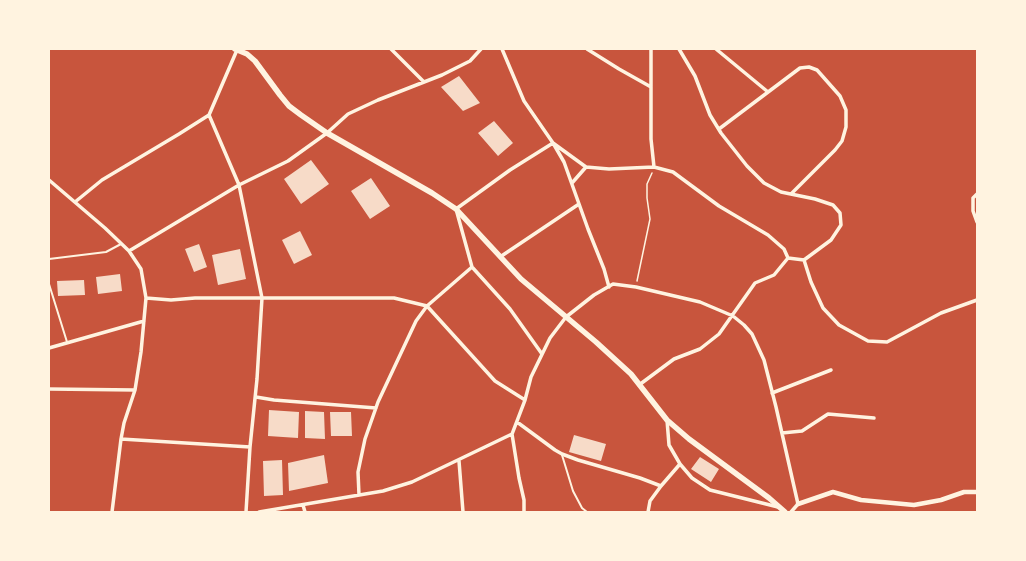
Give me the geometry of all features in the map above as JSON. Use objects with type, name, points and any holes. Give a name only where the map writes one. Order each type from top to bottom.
[{"type":"main road","points":[[236,49],[247,54],[255,61],[289,106],[301,115],[328,133],[432,193],[456,209],[521,279],[612,356],[631,374],[667,420],[689,439],[783,510]]},
{"type":"street","points":[[75,202],[102,180],[209,115],[236,49]]},
{"type":"street","points":[[391,49],[424,82]]},
{"type":"street","points":[[129,251],[240,185],[288,161],[328,133],[348,114],[470,61],[481,49]]},
{"type":"street","points":[[502,49],[524,101],[553,143],[564,162],[604,269],[609,287]]},
{"type":"street","points":[[587,49],[650,87]]},
{"type":"street","points":[[651,49],[651,139],[654,167]]},
{"type":"street","points":[[679,49],[695,76],[710,115],[747,166],[764,183],[781,192],[833,205],[840,213],[842,225],[831,240],[804,260],[788,258]]},
{"type":"street","points":[[716,49],[768,92]]},
{"type":"street","points":[[719,129],[800,68],[809,67],[818,70],[840,96],[846,110],[846,127],[844,136],[839,146],[791,194]]},
{"type":"street","points":[[209,115],[240,185],[262,298],[256,397],[250,447],[246,512]]},
{"type":"street","points":[[553,143],[586,167],[610,169],[654,167],[673,172],[718,206],[768,235],[784,249],[788,258]]},
{"type":"street","points":[[542,354],[510,309],[472,267],[456,209],[510,170],[553,143]]},
{"type":"street","points":[[572,183],[586,167]]},
{"type":"street","points":[[49,180],[122,244],[129,251],[141,269],[146,298],[144,321],[135,390],[124,423],[121,439],[112,512]]},
{"type":"street","points":[[977,194],[973,198],[972,211],[977,222]]},
{"type":"street","points":[[500,257],[579,204]]},
{"type":"street","points":[[639,385],[674,359],[700,348],[719,334],[755,283],[774,276],[788,258]]},
{"type":"street","points":[[804,260],[811,282],[823,308],[839,325],[868,340],[887,342],[942,313],[977,300]]},
{"type":"street","points":[[359,495],[358,472],[365,438],[376,408],[416,321],[426,306],[472,267]]},
{"type":"street","points":[[524,512],[524,500],[512,434],[525,400],[531,377],[550,338],[566,317],[594,295],[613,284],[636,287],[700,302],[733,316],[752,334],[764,360],[798,504]]},
{"type":"street","points":[[146,298],[171,300],[195,298],[394,298],[426,306],[495,381],[525,400]]},
{"type":"street","points":[[49,348],[144,321]]},
{"type":"street","points":[[772,392],[831,370]]},
{"type":"street","points":[[49,389],[135,390]]},
{"type":"street","points":[[256,397],[274,400],[376,408]]},
{"type":"street","points":[[782,433],[802,430],[828,414],[874,418]]},
{"type":"street","points":[[667,420],[669,445],[680,464],[692,478],[710,490],[783,510]]},
{"type":"street","points":[[517,422],[562,454],[661,486]]},
{"type":"street","points":[[259,512],[382,491],[412,482],[459,461],[512,434]]},
{"type":"street","points":[[121,439],[250,447]]},
{"type":"street","points":[[459,461],[463,512]]},
{"type":"street","points":[[648,512],[650,501],[680,464]]},
{"type":"street","points":[[791,512],[798,504],[833,492],[861,500],[914,505],[941,500],[964,492],[977,492]]},
{"type":"street","points":[[303,505],[305,512]]},
{"type":"lane","points":[[49,259],[106,252],[122,244]]},
{"type":"lane","points":[[49,284],[67,342]]},
{"type":"lane","points":[[562,454],[573,491],[582,508],[587,512]]},
{"type":"path","points":[[636,287],[650,219],[647,184],[654,167]]},
{"type":"building","points":[[459,76],[480,103],[463,111],[441,87]]},
{"type":"building","points":[[494,121],[513,143],[498,156],[478,133]]},
{"type":"building","points":[[311,160],[329,184],[301,204],[284,179]]},
{"type":"building","points":[[371,178],[390,206],[370,219],[351,191]]},
{"type":"building","points":[[300,231],[312,255],[294,264],[282,240]]},
{"type":"building","points":[[199,244],[207,267],[194,272],[185,249]]},
{"type":"building","points":[[240,249],[246,279],[218,285],[212,255]]},
{"type":"building","points":[[120,274],[122,291],[98,294],[96,277]]},
{"type":"building","points":[[84,280],[85,295],[58,296],[57,281]]},
{"type":"building","points":[[269,410],[299,412],[298,438],[268,436]]},
{"type":"building","points":[[305,411],[324,412],[325,439],[305,438]]},
{"type":"building","points":[[330,412],[351,412],[352,436],[331,436]]},
{"type":"building","points":[[574,435],[606,444],[601,461],[569,452]]},
{"type":"building","points":[[324,455],[328,483],[289,491],[288,463]]},
{"type":"building","points":[[700,457],[719,469],[711,482],[691,469]]},
{"type":"building","points":[[282,460],[283,495],[264,496],[263,461]]}]
